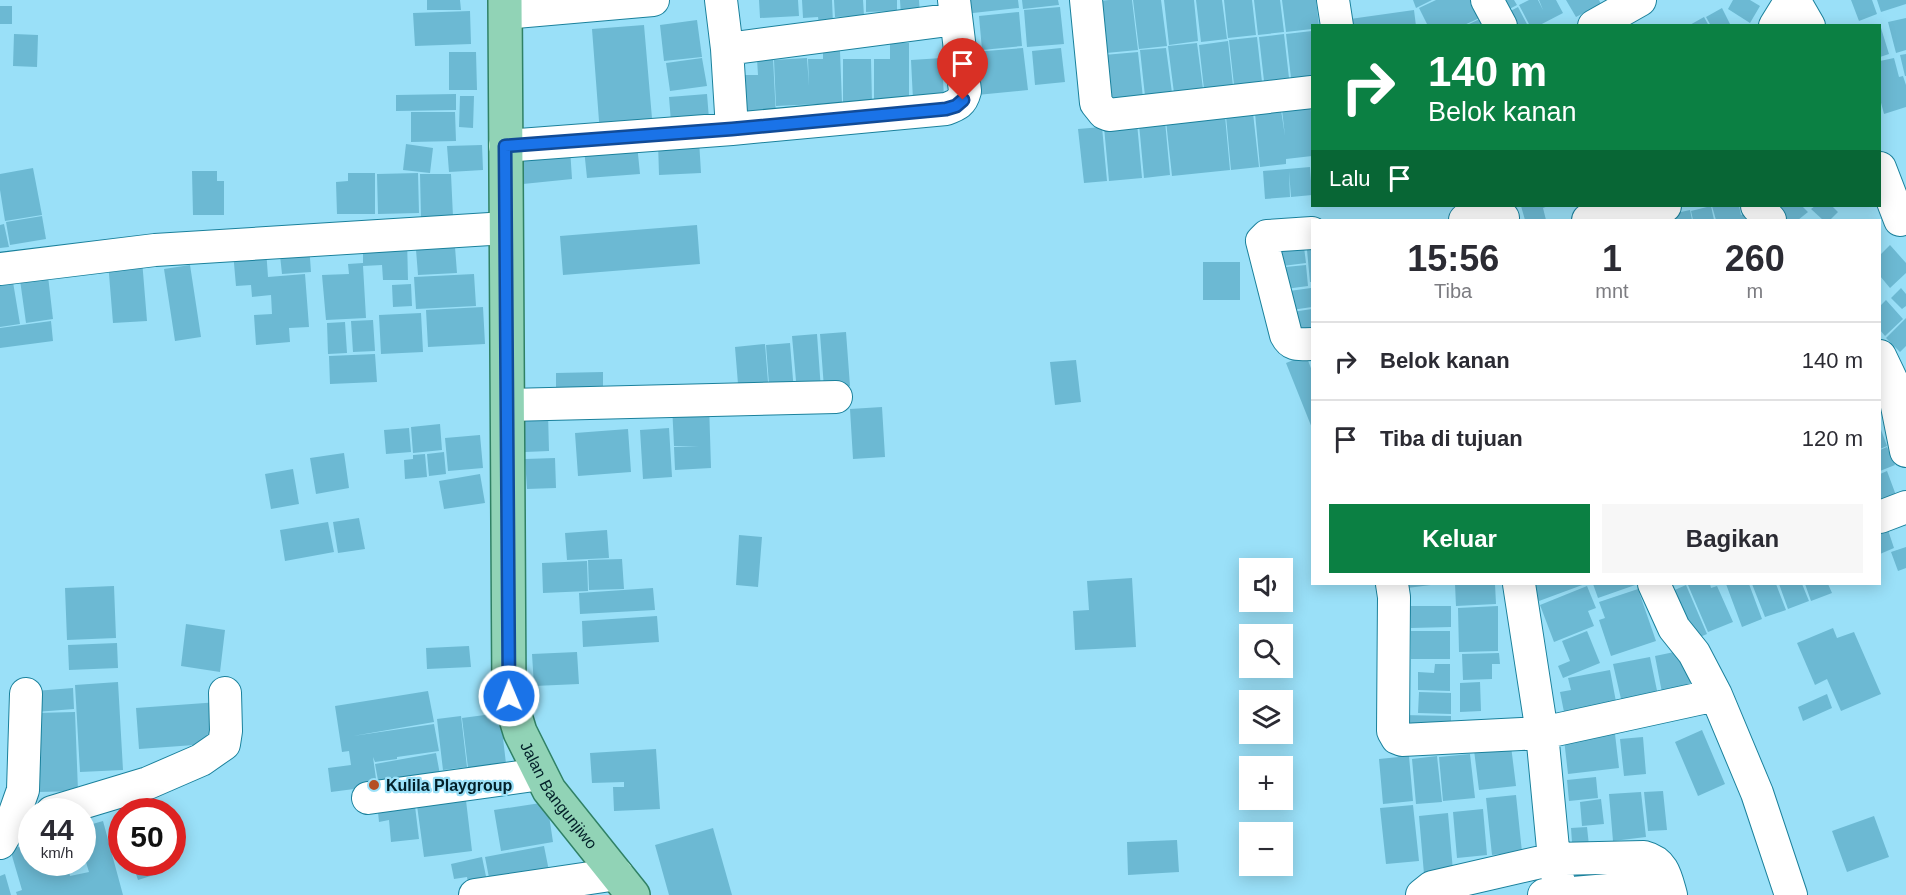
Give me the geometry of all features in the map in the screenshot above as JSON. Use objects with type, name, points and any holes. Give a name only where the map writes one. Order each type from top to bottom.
[{"type":"main road","name":"Jalan Bangunjiwo","points":[[505,6],[509,696],[520,732],[549,790],[625,884]]},
{"type":"street","points":[[505,6],[653,0]]},
{"type":"street","points":[[721,0],[727,49],[732,129]]},
{"type":"street","points":[[1086,0],[1096,103],[1104,113],[1109,115],[1311,92]]},
{"type":"street","points":[[1334,0],[1336,24]]},
{"type":"street","points":[[1487,0],[1500,24]]},
{"type":"street","points":[[1598,24],[1640,0]]},
{"type":"street","points":[[1775,24],[1793,0],[1808,24]]},
{"type":"street","points":[[505,146],[732,129],[946,109],[956,106],[963,100],[965,91],[955,9],[727,49]]},
{"type":"street","points":[[1892,183],[1900,220]]},
{"type":"street","points":[[1594,219],[1660,207]]},
{"type":"street","points":[[1758,207],[1769,219]]},
{"type":"street","points":[[1471,219],[1503,214]]},
{"type":"street","points":[[0,269],[155,250],[506,228]]},
{"type":"street","points":[[1311,232],[1267,236],[1262,241],[1289,342],[1311,344]]},
{"type":"street","points":[[1892,372],[1906,451]]},
{"type":"street","points":[[507,405],[836,397]]},
{"type":"street","points":[[1881,517],[1906,507]]},
{"type":"street","points":[[1392,585],[1393,731],[1397,738],[1402,740],[1542,733],[1716,695]]},
{"type":"street","points":[[1422,895],[1432,887],[1554,859],[1644,857],[1658,862],[1663,869],[1670,890],[1552,894],[1554,859],[1542,733],[1520,585]]},
{"type":"street","points":[[1660,585],[1674,628],[1694,653],[1716,695],[1758,793],[1791,895]]},
{"type":"street","points":[[96,799],[148,783],[201,760],[224,744],[225,693]]},
{"type":"street","points":[[14,828],[23,790],[26,694]]},
{"type":"street","points":[[368,798],[541,774]]},
{"type":"street","points":[[475,895],[625,884]]},
{"type":"building","points":[[427,0],[460,0],[461,10],[427,10]]},
{"type":"building","points":[[759,0],[798,0],[799,16],[760,18]]},
{"type":"building","points":[[802,0],[832,0],[833,24],[819,25],[818,17],[803,18]]},
{"type":"building","points":[[834,0],[863,0],[864,16],[835,17]]},
{"type":"building","points":[[866,0],[897,0],[897,11],[866,12]]},
{"type":"building","points":[[900,0],[919,0],[920,15],[901,16]]},
{"type":"building","points":[[963,0],[1018,0],[1019,8],[964,14]]},
{"type":"building","points":[[1022,0],[1058,0],[1059,5],[1023,9]]},
{"type":"building","points":[[1132,0],[1138,50],[1106,53],[1100,1]]},
{"type":"building","points":[[1133,0],[1161,0],[1167,46],[1139,49]]},
{"type":"building","points":[[1164,0],[1194,0],[1198,41],[1169,45]]},
{"type":"building","points":[[1196,0],[1222,0],[1227,39],[1201,42]]},
{"type":"building","points":[[1224,0],[1252,0],[1256,35],[1228,38]]},
{"type":"building","points":[[1254,0],[1280,0],[1284,32],[1258,35]]},
{"type":"building","points":[[1282,0],[1316,0],[1319,24],[1311,24],[1311,29],[1286,32]]},
{"type":"building","points":[[1413,0],[1432,0],[1416,8]]},
{"type":"building","points":[[1436,0],[1472,0],[1484,16],[1466,24],[1427,24],[1419,8]]},
{"type":"building","points":[[1490,0],[1514,0],[1517,5],[1498,15]]},
{"type":"building","points":[[1529,0],[1538,0],[1543,10],[1539,0],[1556,0],[1563,13],[1542,24],[1529,24],[1519,5]]},
{"type":"building","points":[[1566,0],[1599,0],[1601,4],[1576,17]]},
{"type":"building","points":[[1733,0],[1750,0],[1760,6],[1750,23],[1728,9]]},
{"type":"building","points":[[1851,0],[1872,0],[1877,14],[1859,21]]},
{"type":"building","points":[[1877,0],[1906,0],[1906,4],[1881,12]]},
{"type":"building","points":[[0,6],[12,6],[12,24],[0,24]]},
{"type":"building","points":[[1060,7],[1064,44],[1027,47],[1024,10]]},
{"type":"building","points":[[1518,7],[1527,24],[1505,24],[1501,16]]},
{"type":"building","points":[[1722,8],[1730,24],[1710,24],[1706,17]]},
{"type":"building","points":[[1414,10],[1416,24],[1344,24],[1343,20]]},
{"type":"building","points":[[470,11],[471,44],[415,46],[413,13]]},
{"type":"building","points":[[1019,12],[1022,46],[982,50],[979,16]]},
{"type":"building","points":[[1488,15],[1492,24],[1469,24]]},
{"type":"building","points":[[1704,17],[1708,24],[1692,24]]},
{"type":"building","points":[[1906,18],[1906,50],[1896,53],[1888,22]]},
{"type":"building","points":[[697,20],[702,57],[664,61],[660,25]]},
{"type":"building","points":[[644,25],[653,130],[600,134],[592,29]]},
{"type":"building","points":[[1881,28],[1889,54],[1881,57]]},
{"type":"building","points":[[1311,31],[1311,76],[1291,78],[1286,34]]},
{"type":"building","points":[[14,34],[38,35],[37,67],[13,66]]},
{"type":"building","points":[[1284,34],[1289,78],[1264,81],[1259,37]]},
{"type":"building","points":[[1257,37],[1262,82],[1234,85],[1229,40]]},
{"type":"building","points":[[1228,41],[1233,86],[1204,89],[1199,45]]},
{"type":"building","points":[[890,43],[909,43],[909,102],[874,102],[874,59],[890,59]]},
{"type":"building","points":[[1197,43],[1203,89],[1174,93],[1168,46]]},
{"type":"building","points":[[1023,48],[1028,90],[977,95],[973,52]]},
{"type":"building","points":[[1061,48],[1065,82],[1035,85],[1032,51]]},
{"type":"building","points":[[1166,48],[1172,93],[1145,96],[1140,50]]},
{"type":"building","points":[[823,51],[840,51],[842,103],[776,106],[774,60],[807,58],[809,86],[808,59],[823,59]]},
{"type":"building","points":[[449,52],[476,52],[477,90],[449,90]]},
{"type":"building","points":[[1138,52],[1143,98],[1110,101],[1104,55]]},
{"type":"building","points":[[1906,54],[1906,76],[1905,76],[1900,55]]},
{"type":"building","points":[[702,58],[707,86],[670,91],[666,63]]},
{"type":"building","points":[[773,58],[776,117],[736,118],[735,84],[745,84],[745,75],[758,75],[757,59]]},
{"type":"building","points":[[942,58],[944,98],[913,100],[911,60]]},
{"type":"building","points":[[1894,58],[1899,77],[1903,76],[1906,85],[1906,107],[1884,114],[1881,103],[1881,61]]},
{"type":"building","points":[[843,59],[871,59],[872,103],[843,104]]},
{"type":"building","points":[[456,94],[456,110],[396,111],[396,95]]},
{"type":"building","points":[[707,94],[709,119],[671,122],[669,97]]},
{"type":"building","points":[[460,96],[474,96],[473,128],[459,127]]},
{"type":"building","points":[[1310,99],[1311,156],[1286,159],[1286,164],[1260,167],[1255,113],[1281,110],[1285,136],[1281,101]]},
{"type":"building","points":[[411,112],[455,112],[456,141],[411,142]]},
{"type":"building","points":[[1253,113],[1259,167],[1231,170],[1226,116]]},
{"type":"building","points":[[1225,116],[1230,170],[1172,176],[1166,121]]},
{"type":"building","points":[[1165,121],[1170,175],[1144,178],[1139,124]]},
{"type":"building","points":[[1137,123],[1142,178],[1109,181],[1104,127]]},
{"type":"building","points":[[1102,127],[1107,181],[1084,183],[1078,129]]},
{"type":"building","points":[[699,140],[701,173],[659,175],[658,142]]},
{"type":"building","points":[[406,144],[433,148],[430,173],[403,170]]},
{"type":"building","points":[[637,144],[640,174],[587,178],[584,149]]},
{"type":"building","points":[[482,145],[483,170],[449,172],[447,146]]},
{"type":"building","points":[[570,148],[572,179],[523,184],[521,152]]},
{"type":"building","points":[[1310,167],[1311,195],[1291,197],[1289,171],[1290,197],[1265,199],[1263,171]]},
{"type":"building","points":[[33,168],[42,215],[5,221],[0,174]]},
{"type":"building","points":[[192,171],[217,171],[217,181],[224,181],[224,215],[193,215]]},
{"type":"building","points":[[348,173],[375,173],[375,214],[337,214],[336,182],[348,181]]},
{"type":"building","points":[[418,173],[419,213],[378,214],[377,174]]},
{"type":"building","points":[[420,174],[451,174],[453,217],[421,218]]},
{"type":"building","points":[[1521,207],[1546,207],[1543,208],[1546,219],[1525,219]]},
{"type":"building","points":[[1711,207],[1714,219],[1693,219],[1691,211]]},
{"type":"building","points":[[1712,207],[1739,207],[1741,215],[1750,212],[1751,219],[1716,219]]},
{"type":"building","points":[[1773,207],[1803,207],[1808,212],[1799,219],[1783,219]]},
{"type":"building","points":[[1833,207],[1838,212],[1831,219],[1822,219],[1811,209]]},
{"type":"building","points":[[1690,210],[1692,219],[1669,219],[1667,215]]},
{"type":"building","points":[[42,216],[46,239],[10,245],[6,222]]},
{"type":"building","points":[[4,224],[9,247],[0,248],[0,225]]},
{"type":"building","points":[[697,225],[700,264],[563,275],[560,236]]},
{"type":"building","points":[[454,234],[457,273],[418,275],[415,237]]},
{"type":"building","points":[[407,238],[408,280],[383,280],[382,265],[363,266],[366,318],[326,320],[322,275],[349,274],[348,264],[363,263],[363,239]]},
{"type":"building","points":[[1311,238],[1311,282],[1310,282],[1306,239]]},
{"type":"building","points":[[1303,239],[1306,263],[1275,267],[1272,242]]},
{"type":"building","points":[[309,244],[311,272],[282,274],[279,246]]},
{"type":"building","points":[[1890,245],[1906,263],[1906,273],[1890,288],[1881,277],[1881,254]]},
{"type":"building","points":[[266,249],[268,277],[305,274],[309,327],[289,328],[290,342],[256,345],[254,315],[272,314],[271,295],[252,297],[251,285],[236,286],[233,252]]},
{"type":"building","points":[[142,260],[147,321],[113,323],[108,262]]},
{"type":"building","points":[[1203,262],[1240,262],[1240,300],[1203,300]]},
{"type":"building","points":[[190,265],[201,337],[175,341],[164,269]]},
{"type":"building","points":[[1306,265],[1308,286],[1278,290],[1275,268]]},
{"type":"building","points":[[474,274],[476,306],[416,309],[414,277]]},
{"type":"building","points":[[12,276],[20,324],[0,327],[0,278]]},
{"type":"building","points":[[48,276],[53,319],[26,323],[20,280]]},
{"type":"building","points":[[411,284],[412,306],[393,307],[392,285]]},
{"type":"building","points":[[1311,288],[1311,307],[1285,311],[1282,292]]},
{"type":"building","points":[[1901,288],[1906,294],[1906,306],[1902,309],[1891,298]]},
{"type":"building","points":[[1886,300],[1903,319],[1885,336],[1881,331],[1881,305]]},
{"type":"building","points":[[483,307],[485,344],[428,347],[426,310]]},
{"type":"building","points":[[1311,309],[1311,332],[1288,336],[1285,313]]},
{"type":"building","points":[[421,313],[423,352],[381,354],[379,315]]},
{"type":"building","points":[[1906,318],[1906,346],[1900,352],[1886,338]]},
{"type":"building","points":[[373,320],[375,351],[353,352],[351,321]]},
{"type":"building","points":[[51,321],[53,341],[0,348],[0,328]]},
{"type":"building","points":[[345,322],[347,353],[328,354],[327,323]]},
{"type":"building","points":[[846,332],[850,386],[824,388],[820,334]]},
{"type":"building","points":[[817,334],[821,390],[797,392],[792,336]]},
{"type":"building","points":[[790,343],[794,392],[769,384],[766,345]]},
{"type":"building","points":[[765,344],[768,382],[738,384],[735,347]]},
{"type":"building","points":[[375,354],[377,382],[330,384],[329,356]]},
{"type":"building","points":[[1306,355],[1311,368],[1311,426],[1286,363]]},
{"type":"building","points":[[1076,360],[1081,402],[1055,405],[1050,362]]},
{"type":"building","points":[[603,372],[603,393],[556,394],[556,373]]},
{"type":"building","points":[[709,403],[711,468],[675,470],[674,447],[699,446],[674,446],[672,405]]},
{"type":"building","points":[[882,407],[885,457],[853,459],[850,409]]},
{"type":"building","points":[[548,413],[549,451],[525,452],[524,414]]},
{"type":"building","points":[[440,424],[442,450],[413,453],[411,427]]},
{"type":"building","points":[[409,428],[411,452],[386,454],[384,430]]},
{"type":"building","points":[[669,428],[672,477],[643,479],[640,430]]},
{"type":"building","points":[[628,429],[631,472],[578,476],[575,433]]},
{"type":"building","points":[[1881,430],[1887,446],[1881,449]]},
{"type":"building","points":[[480,435],[483,468],[448,471],[445,438]]},
{"type":"building","points":[[1887,447],[1895,465],[1881,471],[1881,450]]},
{"type":"building","points":[[444,452],[446,474],[429,476],[427,454]]},
{"type":"building","points":[[344,453],[349,488],[316,494],[310,458]]},
{"type":"building","points":[[425,454],[427,477],[405,479],[404,460],[413,459],[413,455]]},
{"type":"building","points":[[555,458],[556,488],[527,489],[525,459]]},
{"type":"building","points":[[293,469],[299,504],[271,509],[265,474]]},
{"type":"building","points":[[1887,471],[1897,498],[1881,505],[1881,474]]},
{"type":"building","points":[[480,474],[485,503],[444,509],[439,481]]},
{"type":"building","points":[[359,518],[365,549],[338,553],[333,522]]},
{"type":"building","points":[[328,522],[334,552],[285,561],[280,530]]},
{"type":"building","points":[[1886,524],[1894,548],[1881,554],[1881,526]]},
{"type":"building","points":[[607,530],[609,558],[567,560],[565,533]]},
{"type":"building","points":[[739,535],[762,537],[758,587],[736,585]]},
{"type":"building","points":[[1906,547],[1906,568],[1898,571],[1891,552]]},
{"type":"building","points":[[622,559],[624,589],[589,590],[588,560]]},
{"type":"building","points":[[587,561],[588,591],[543,593],[542,563]]},
{"type":"building","points":[[1132,578],[1136,647],[1075,650],[1073,611],[1089,610],[1087,581]]},
{"type":"building","points":[[1406,585],[1431,585],[1407,588]]},
{"type":"building","points":[[1455,585],[1495,585],[1496,604],[1456,606]]},
{"type":"building","points":[[1532,585],[1582,585],[1539,601]]},
{"type":"building","points":[[1593,585],[1635,585],[1598,598]]},
{"type":"building","points":[[1686,585],[1707,634],[1686,643],[1670,592]]},
{"type":"building","points":[[1688,585],[1710,585],[1711,588],[1717,586],[1733,622],[1708,632]]},
{"type":"building","points":[[1726,585],[1749,585],[1762,619],[1742,627]]},
{"type":"building","points":[[1752,585],[1776,585],[1786,610],[1765,617]]},
{"type":"building","points":[[1779,585],[1802,585],[1809,601],[1788,609]]},
{"type":"building","points":[[1805,585],[1828,585],[1832,593],[1811,601]]},
{"type":"building","points":[[114,586],[116,638],[67,640],[65,588]]},
{"type":"building","points":[[1587,586],[1596,608],[1588,611],[1594,626],[1554,642],[1540,605]]},
{"type":"building","points":[[653,588],[655,610],[580,614],[579,593]]},
{"type":"building","points":[[1638,589],[1656,641],[1611,656],[1599,620],[1605,618],[1599,602]]},
{"type":"building","points":[[1410,606],[1451,606],[1451,627],[1411,628]]},
{"type":"building","points":[[1498,606],[1498,651],[1459,652],[1458,608]]},
{"type":"building","points":[[657,616],[659,642],[583,647],[582,621]]},
{"type":"building","points":[[186,624],[225,630],[220,672],[181,666]]},
{"type":"building","points":[[1833,628],[1837,638],[1854,632],[1881,694],[1841,711],[1827,679],[1815,685],[1797,643]]},
{"type":"building","points":[[1411,631],[1450,631],[1450,659],[1411,659]]},
{"type":"building","points":[[1587,631],[1600,663],[1563,678],[1558,666],[1570,661],[1562,641]]},
{"type":"building","points":[[117,643],[118,668],[69,670],[68,645]]},
{"type":"building","points":[[469,646],[471,667],[427,669],[426,648]]},
{"type":"building","points":[[1684,650],[1693,697],[1664,703],[1655,656]]},
{"type":"building","points":[[577,652],[579,684],[534,686],[532,654]]},
{"type":"building","points":[[1499,653],[1500,664],[1492,664],[1492,679],[1463,680],[1462,654]]},
{"type":"building","points":[[1650,657],[1660,705],[1624,712],[1613,664]]},
{"type":"building","points":[[1435,664],[1450,664],[1450,691],[1418,690],[1418,672],[1434,673]]},
{"type":"building","points":[[1610,670],[1617,707],[1565,717],[1560,692],[1571,690],[1568,678]]},
{"type":"building","points":[[118,682],[123,770],[80,772],[75,685]]},
{"type":"building","points":[[1480,682],[1481,711],[1460,712],[1460,683]]},
{"type":"building","points":[[73,688],[74,709],[36,712],[35,691]]},
{"type":"building","points":[[428,691],[434,722],[353,736],[434,724],[439,751],[375,762],[373,757],[377,786],[331,792],[328,768],[351,765],[349,751],[342,752],[335,706]]},
{"type":"building","points":[[1419,692],[1451,693],[1451,714],[1418,713]]},
{"type":"building","points":[[1827,694],[1832,708],[1803,721],[1798,707]]},
{"type":"building","points":[[219,702],[222,743],[139,749],[136,708]]},
{"type":"building","points":[[75,712],[78,791],[38,792],[35,713]]},
{"type":"building","points":[[500,713],[507,772],[469,776],[462,718]]},
{"type":"building","points":[[1402,715],[1451,716],[1451,737],[1402,736]]},
{"type":"building","points":[[461,716],[467,767],[443,770],[437,719]]},
{"type":"building","points":[[1702,730],[1725,784],[1698,796],[1675,742]]},
{"type":"building","points":[[1615,734],[1619,768],[1568,774],[1564,739]]},
{"type":"building","points":[[1643,737],[1646,774],[1624,776],[1620,739]]},
{"type":"building","points":[[1511,746],[1516,786],[1479,790],[1474,750]]},
{"type":"building","points":[[656,749],[660,809],[614,811],[613,787],[624,787],[624,782],[592,783],[590,753]]},
{"type":"building","points":[[436,753],[441,780],[380,791],[375,764]]},
{"type":"building","points":[[1470,754],[1475,798],[1443,801],[1439,757]]},
{"type":"building","points":[[1409,756],[1413,801],[1383,804],[1379,759]]},
{"type":"building","points":[[1437,756],[1442,802],[1416,804],[1412,759]]},
{"type":"building","points":[[1596,777],[1598,798],[1569,801],[1567,780]]},
{"type":"building","points":[[1663,791],[1667,830],[1648,831],[1644,792]]},
{"type":"building","points":[[465,792],[472,851],[424,857],[416,798]]},
{"type":"building","points":[[1641,792],[1646,837],[1613,841],[1609,794]]},
{"type":"building","points":[[1516,795],[1522,852],[1492,855],[1486,798]]},
{"type":"building","points":[[414,798],[419,839],[391,842],[389,820],[379,822],[377,802]]},
{"type":"building","points":[[1601,799],[1604,824],[1582,826],[1580,802]]},
{"type":"building","points":[[547,802],[553,842],[501,851],[494,810]]},
{"type":"building","points":[[1413,805],[1419,861],[1386,864],[1380,808]]},
{"type":"building","points":[[1483,809],[1487,855],[1457,858],[1453,812]]},
{"type":"building","points":[[1448,813],[1453,871],[1424,874],[1419,816]]},
{"type":"building","points":[[1874,816],[1889,857],[1847,872],[1832,831]]},
{"type":"building","points":[[103,821],[108,840],[108,876],[118,876],[123,895],[17,895],[16,892],[22,890],[10,849],[18,847],[18,876],[96,876],[96,823]]},
{"type":"building","points":[[1587,827],[1590,855],[1573,857],[1571,828]]},
{"type":"building","points":[[713,828],[732,895],[669,895],[655,845]]},
{"type":"building","points":[[1177,840],[1179,872],[1128,875],[1127,842]]},
{"type":"building","points":[[544,846],[550,876],[491,888],[485,857]]},
{"type":"building","points":[[482,857],[488,886],[469,890],[467,877],[454,879],[451,864]]},
{"type":"building","points":[[5,874],[11,895],[0,895],[0,876]]},
{"type":"building","points":[[137,876],[151,876],[138,880]]},
{"type":"place","name":"Kulila Playgroup","points":[[374,785]]},
{"type":"route","points":[[509,696],[505,146],[732,129],[946,109],[956,106],[963,100]]}]
